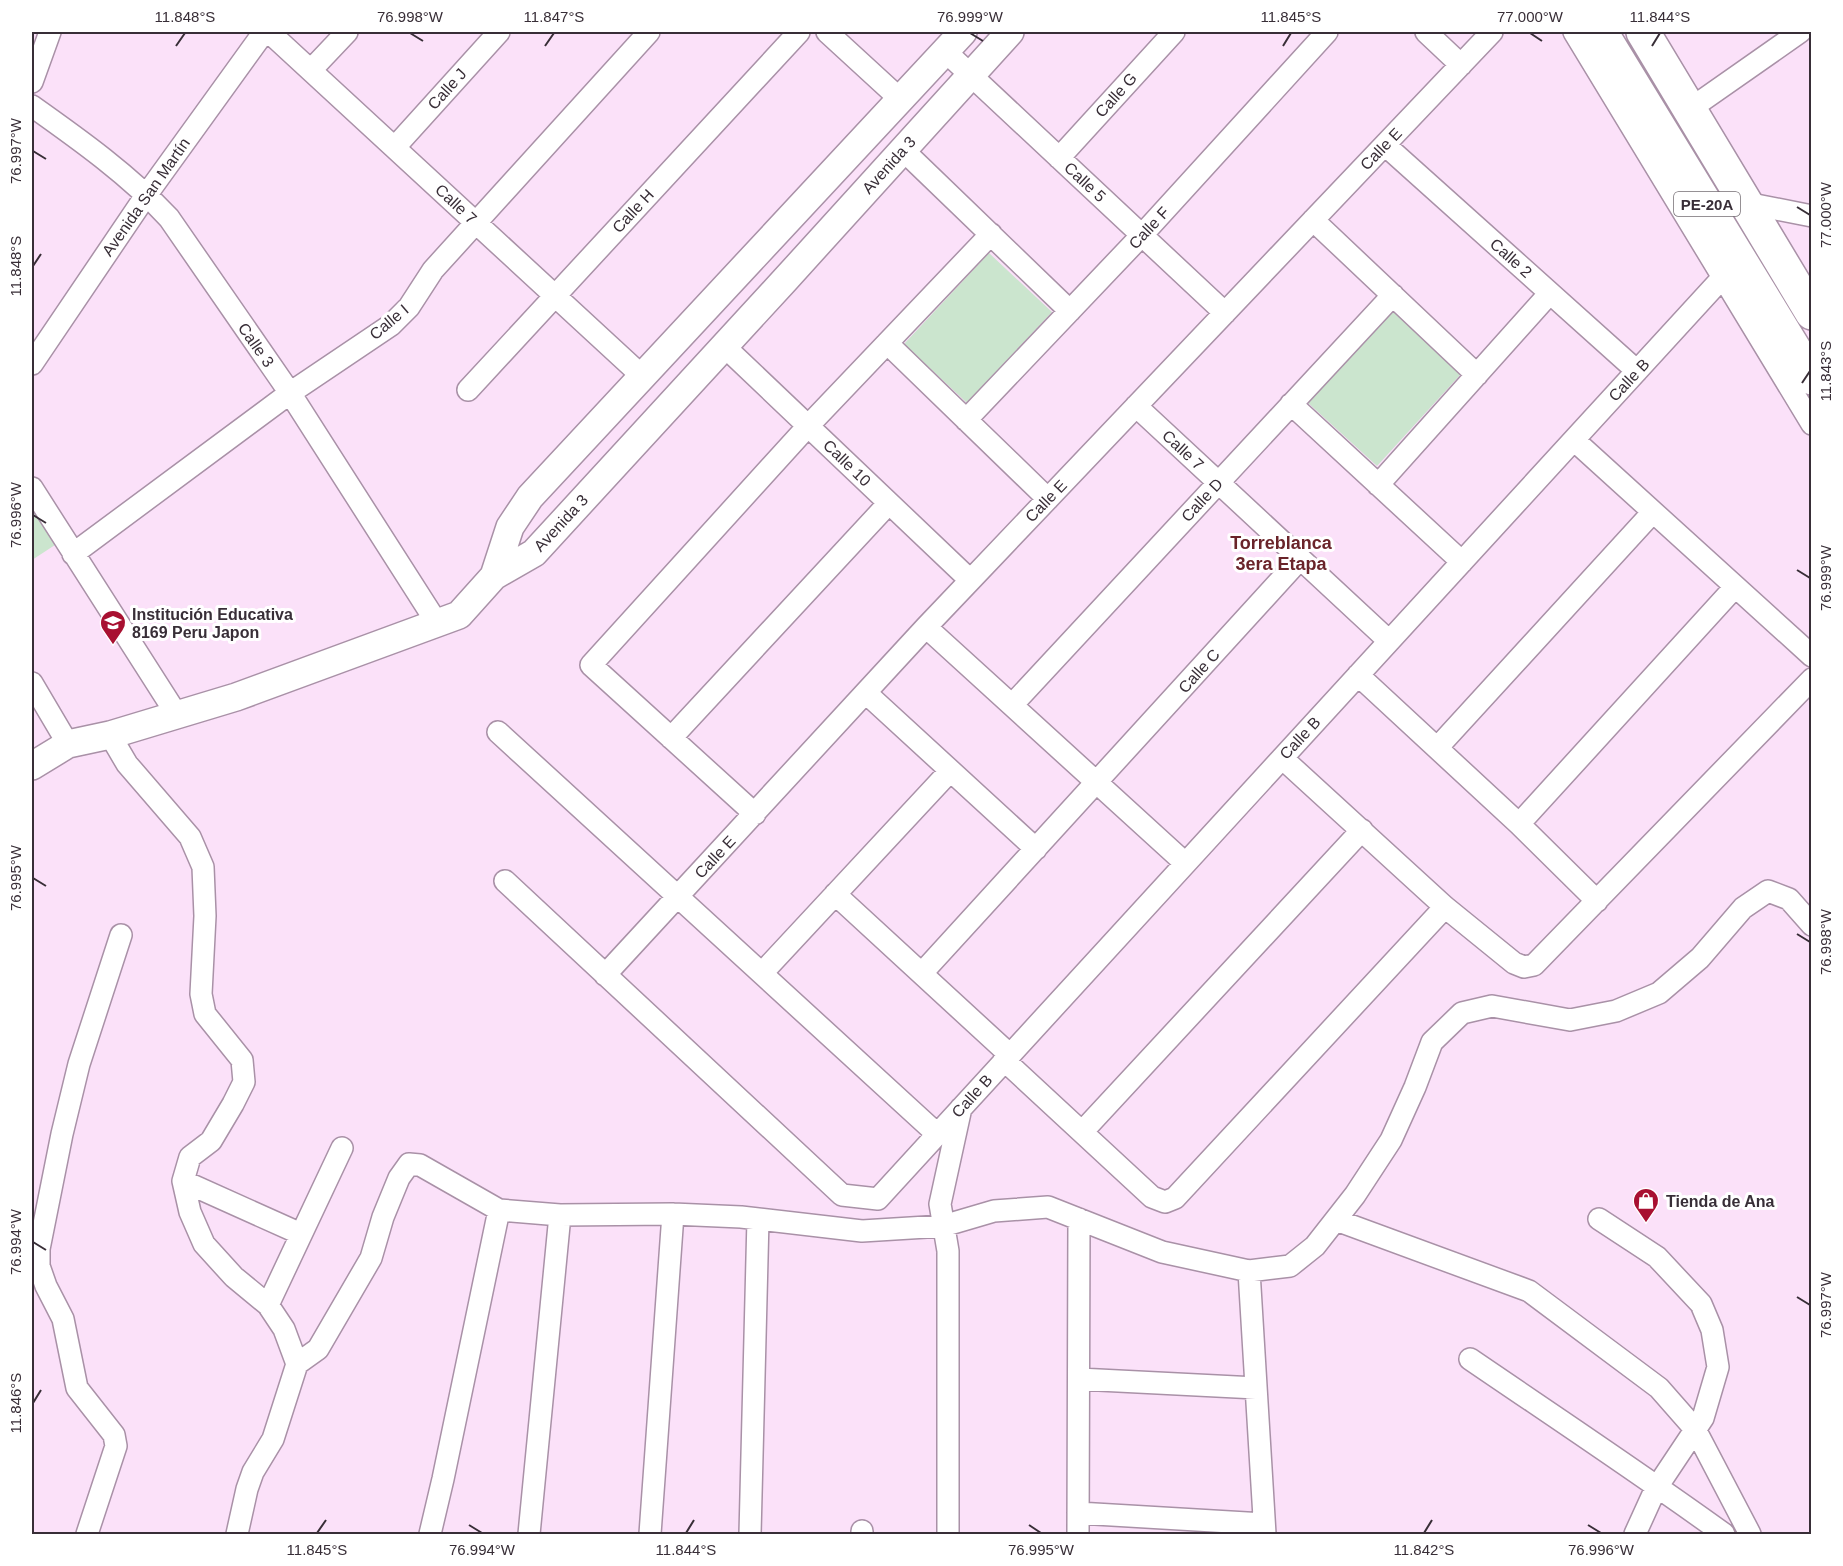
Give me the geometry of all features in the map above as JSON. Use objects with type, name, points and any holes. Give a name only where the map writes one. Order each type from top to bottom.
[{"type":"highway","name":"PE-20A","points":[[1601,32],[1812,378]]},
{"type":"highway","name":"PE-20A","points":[[1643,32],[1812,313]]},
{"type":"street","points":[[32,82],[50,32]]},
{"type":"street","name":"Avenida San Martín","points":[[32,364],[147,195],[264,32]]},
{"type":"street","name":"Calle 7","points":[[269,32],[642,376]]},
{"type":"street","points":[[311,70],[347,32]]},
{"type":"street","name":"Calle J","points":[[395,147],[499,32]]},
{"type":"street","name":"Calle I","points":[[73,554],[290,393],[391,325],[409,307],[433,270],[649,32]]},
{"type":"street","name":"Calle H","points":[[468,390],[799,32]]},
{"type":"street","points":[[827,32],[900,99]]},
{"type":"street","name":"Avenida 3","points":[[494,576],[534,553],[1010,32]]},
{"type":"street","name":"Calle G","points":[[1059,158],[1174,32]]},
{"type":"street","name":"Calle F","points":[[966,420],[1142,236],[1327,32]]},
{"type":"street","points":[[1426,32],[1461,65]]},
{"type":"street","name":"Calle E","points":[[605,975],[970,580],[1491,32]]},
{"type":"street","points":[[1574,32],[1812,424]]},
{"type":"street","points":[[1690,109],[1800,32]]},
{"type":"street","name":"Avenida 3","points":[[494,576],[510,527],[530,497],[954,41]]},
{"type":"street","name":"Calle 5","points":[[954,41],[970,75],[1225,313]]},
{"type":"street","name":"Calle 3","points":[[32,106],[147,195],[169,219],[290,393],[437,623]]},
{"type":"street","name":"Calle 2","points":[[1385,145],[1637,371]]},
{"type":"street","points":[[903,150],[1070,311]]},
{"type":"street","points":[[1746,203],[1812,216]]},
{"type":"street","points":[[1313,220],[1477,375]]},
{"type":"street","points":[[755,814],[591,665],[808,426],[991,234]]},
{"type":"street","name":"Calle B","points":[[605,975],[842,1195],[878,1199],[1724,277]]},
{"type":"street","points":[[1378,485],[1550,293]]},
{"type":"street","name":"Calle D","points":[[1012,705],[1392,295]]},
{"type":"street","points":[[887,343],[1048,499]]},
{"type":"street","name":"Calle 10","points":[[724,346],[970,580]]},
{"type":"street","points":[[1291,404],[1462,562]]},
{"type":"street","name":"Calle 7","points":[[1136,406],[1389,641]]},
{"type":"street","points":[[1574,440],[1812,656]]},
{"type":"street","points":[[32,488],[177,715]]},
{"type":"street","points":[[671,738],[889,503]]},
{"type":"street","points":[[1437,748],[1653,512]]},
{"type":"street","name":"Calle C","points":[[921,973],[1300,559]]},
{"type":"street","points":[[32,766],[68,744],[111,735],[236,697],[459,615],[494,576]]},
{"type":"street","points":[[1519,824],[1735,587]]},
{"type":"street","points":[[926,627],[1185,863]]},
{"type":"street","points":[[1358,675],[1519,824],[1597,901]]},
{"type":"street","points":[[1282,758],[1445,907],[1514,963],[1524,967],[1534,965],[1812,680]]},
{"type":"street","points":[[32,683],[68,744]]},
{"type":"street","points":[[866,693],[1036,849]]},
{"type":"street","points":[[498,732],[937,1134]]},
{"type":"street","points":[[111,735],[127,764],[190,837],[203,867],[206,916],[201,994],[205,1014],[242,1060],[244,1082],[233,1104],[211,1141],[190,1157],[183,1181],[190,1212],[204,1244],[234,1277],[268,1305],[284,1329],[297,1364]]},
{"type":"street","points":[[762,973],[950,771]]},
{"type":"street","points":[[1082,1132],[1362,830]]},
{"type":"street","points":[[505,881],[605,975]]},
{"type":"street","points":[[237,1534],[247,1489],[273,1439],[297,1364],[318,1349],[371,1258],[382,1217],[399,1178],[409,1164],[420,1165],[499,1210],[560,1215],[673,1214],[758,1219],[862,1231],[943,1226],[994,1211],[1048,1207],[1162,1252],[1249,1271],[1290,1266],[1315,1246],[1355,1195],[1392,1140],[1432,1042],[1462,1013],[1492,1006],[1570,1020],[1616,1011],[1659,993],[1700,958],[1743,908],[1768,891],[1789,899],[1812,925]]},
{"type":"street","points":[[835,894],[921,973],[1082,1132],[1152,1197],[1165,1202],[1175,1198],[1445,907]]},
{"type":"street","points":[[87,1534],[116,1446],[114,1435],[77,1388],[63,1319],[46,1286],[39,1266],[39,1249],[62,1134],[79,1064],[121,935]]},
{"type":"street","points":[[948,1534],[948,1251],[939,1204],[961,1107]]},
{"type":"street","points":[[268,1305],[342,1148]]},
{"type":"street","points":[[183,1181],[300,1234]]},
{"type":"street","points":[[430,1534],[444,1479],[499,1210]]},
{"type":"street","points":[[650,1534],[673,1214]]},
{"type":"street","points":[[529,1534],[560,1215]]},
{"type":"street","points":[[750,1534],[758,1219]]},
{"type":"street","points":[[1078,1534],[1079,1219]]},
{"type":"street","points":[[1336,1220],[1529,1291],[1659,1388],[1695,1429],[1750,1534]]},
{"type":"street","points":[[1599,1220],[1657,1257],[1701,1304],[1712,1330],[1718,1367],[1703,1418],[1658,1486],[1635,1534]]},
{"type":"street","points":[[1078,1513],[1265,1529],[1249,1271]]},
{"type":"street","points":[[1470,1359],[1658,1486],[1724,1534]]},
{"type":"street","points":[[1079,1379],[1256,1388]]},
{"type":"green space","points":[[989,253],[1052,312],[967,403],[904,344]]},
{"type":"green space","points":[[1392,309],[1462,373],[1377,466],[1307,402]]},
{"type":"green space","points":[[32,507],[55,545],[32,560]]},
{"type":"place","name":"Institución Educativa 8169 Peru Japon","points":[[113,646]]},
{"type":"place","name":"Tienda de Ana","points":[[1646,1224]]},
{"type":"district","name":"Torreblanca 3era Etapa","points":[[1281,553]]}]
